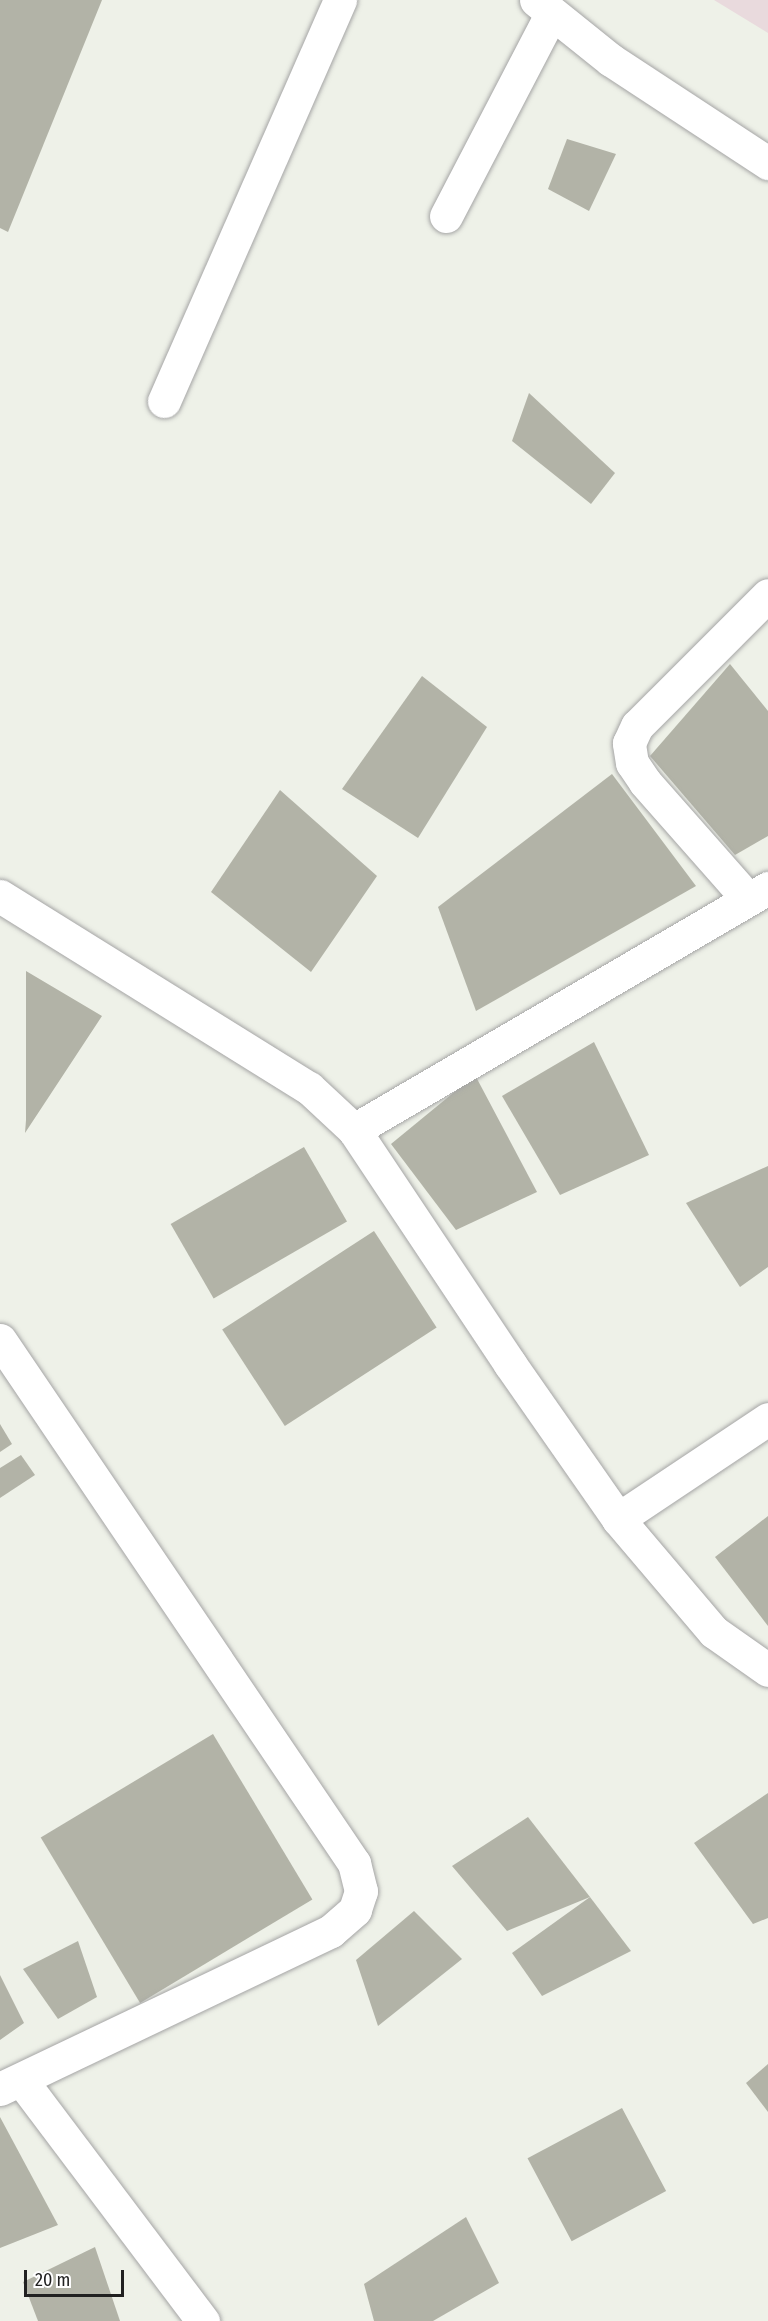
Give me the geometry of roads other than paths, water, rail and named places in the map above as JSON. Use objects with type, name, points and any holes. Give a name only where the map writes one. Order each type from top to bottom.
[{"type":"street","points":[[164,401],[340,0]]},
{"type":"street","points":[[446,216],[544,7],[611,60],[768,163]]},
{"type":"street","points":[[354,1130],[758,893],[645,782],[632,763],[628,743],[637,726],[768,594]]},
{"type":"street","points":[[0,896],[309,1088],[354,1130],[510,1364],[618,1519],[714,1632],[768,1670]]},
{"type":"street","points":[[0,1340],[354,1863],[362,1891],[355,1910],[331,1931],[11,2085],[203,2321]]},
{"type":"street","points":[[618,1519],[768,1419]]}]
